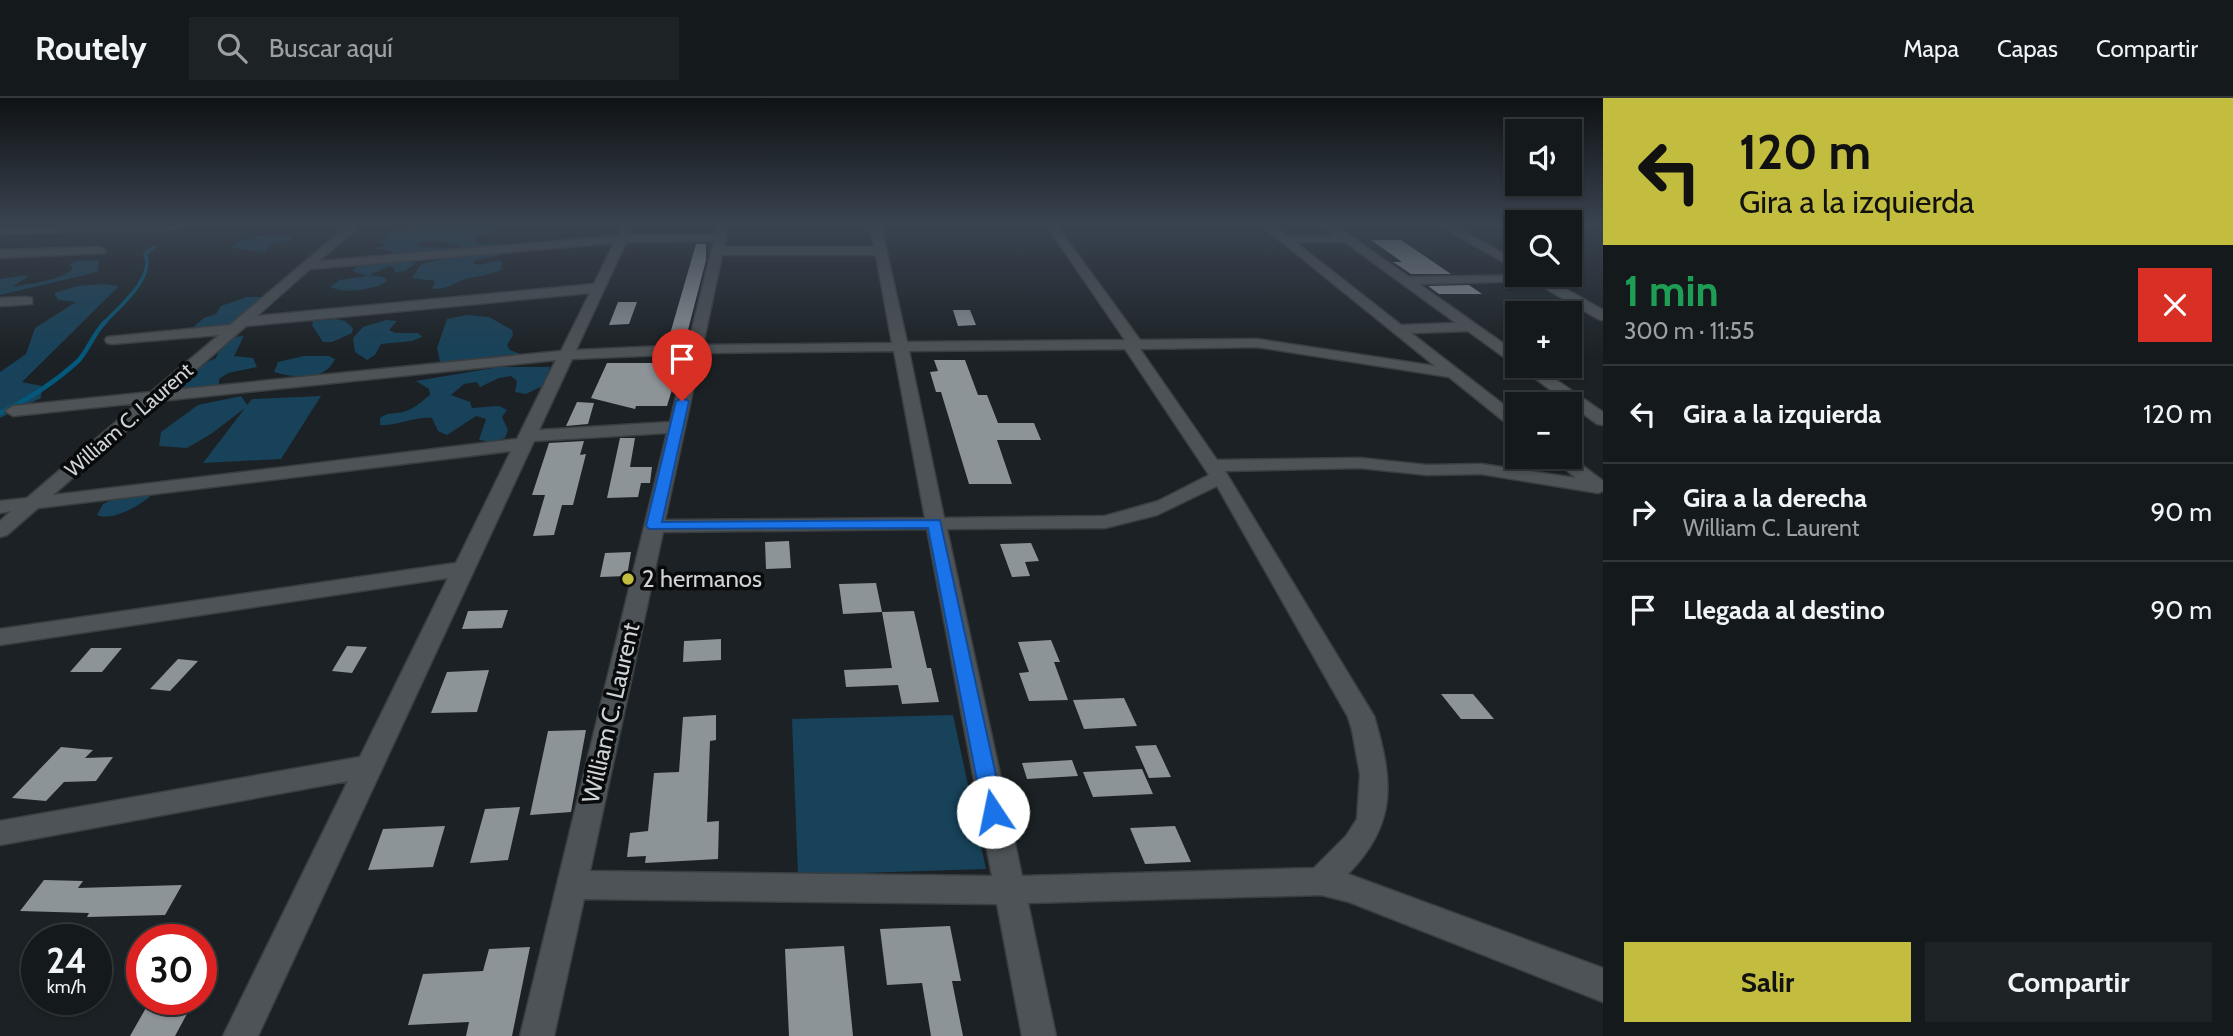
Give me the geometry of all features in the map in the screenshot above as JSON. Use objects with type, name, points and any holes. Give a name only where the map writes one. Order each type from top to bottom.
[{"type":"street","name":"William C. Laurent","points":[[0,531],[302,270]]},
{"type":"street","points":[[240,1036],[606,270]]},
{"type":"street","name":"William C. Laurent","points":[[537,1036],[713,270]]},
{"type":"street","points":[[885,270],[1039,1036]]},
{"type":"street","points":[[1082,270],[1216,471],[1361,716],[1372,754],[1375,795],[1365,832],[1321,881]]},
{"type":"street","points":[[1323,270],[1505,414]]},
{"type":"street","points":[[1389,270],[1505,352]]},
{"type":"street","points":[[1404,281],[1505,277]]},
{"type":"street","points":[[1553,287],[1603,316]]},
{"type":"street","points":[[112,340],[597,288]]},
{"type":"street","points":[[0,302],[27,301]]},
{"type":"street","points":[[1398,329],[1470,327]]},
{"type":"street","points":[[13,411],[565,355],[694,349],[1269,344],[1453,373]]},
{"type":"street","points":[[1542,378],[1603,420]]},
{"type":"street","points":[[1583,406],[1603,405]]},
{"type":"street","points":[[0,507],[524,440],[676,428]]},
{"type":"street","points":[[654,526],[1105,522],[1120,520],[1197,491],[1216,471],[1360,463],[1427,470],[1481,468],[1601,489]]},
{"type":"street","points":[[1575,469],[1601,489]]},
{"type":"street","points":[[0,637],[463,569]]},
{"type":"street","points":[[0,833],[369,766]]},
{"type":"street","points":[[572,885],[1009,890],[1321,881],[1350,888],[1603,985]]},
{"type":"shaded area","points":[[72,270],[98,270],[0,295],[0,279],[27,275],[12,287],[51,280]]},
{"type":"shaded area","points":[[381,270],[370,275],[386,278],[386,282],[350,291],[330,287],[340,280],[367,276],[352,271]]},
{"type":"shaded area","points":[[417,270],[501,270],[437,289],[432,289],[435,281],[412,278]]},
{"type":"shaded area","points":[[78,286],[119,286],[22,382],[42,386],[41,398],[0,418],[0,372],[26,354],[35,328],[76,302],[58,300],[54,293]]},
{"type":"shaded area","points":[[247,297],[270,297],[241,322],[198,331],[193,327],[204,318],[216,314],[221,306]]},
{"type":"shaded area","points":[[467,315],[489,317],[512,330],[513,335],[507,345],[510,350],[526,356],[447,366],[440,362],[437,348],[447,319]]},
{"type":"shaded area","points":[[386,320],[397,321],[389,330],[395,333],[418,333],[422,337],[412,341],[381,344],[375,355],[367,360],[355,352],[353,338],[363,327]]},
{"type":"shaded area","points":[[313,321],[345,321],[353,328],[352,333],[332,342],[323,342],[312,325]]},
{"type":"shaded area","points":[[244,336],[234,356],[253,358],[257,367],[228,373],[219,379],[219,389],[171,393],[171,378],[216,358],[222,342],[232,337]]},
{"type":"shaded area","points":[[304,356],[329,356],[335,359],[324,372],[317,375],[299,377],[274,372],[278,362]]},
{"type":"shaded area","points":[[499,367],[550,367],[547,384],[526,394],[515,392],[517,381],[511,376],[499,378],[480,387],[477,382],[464,384],[451,395],[470,402],[472,408],[499,406],[507,410],[502,417],[508,430],[505,438],[492,442],[479,440],[486,419],[476,416],[447,435],[438,431],[432,418],[380,425],[380,418],[383,416],[411,409],[430,395],[429,389],[416,381]]},
{"type":"shaded area","points":[[241,396],[247,405],[252,399],[321,396],[281,459],[203,463],[245,408],[211,434],[187,448],[159,446],[161,432],[198,405]]},
{"type":"shaded area","points":[[133,490],[154,493],[135,507],[119,514],[104,517],[97,515],[103,504]]},
{"type":"shaded area","points":[[953,715],[986,869],[798,875],[792,719]]},
{"type":"building","points":[[689,270],[703,270],[687,334],[670,334]]},
{"type":"building","points":[[1405,270],[1445,270],[1451,274],[1411,274]]},
{"type":"building","points":[[1469,285],[1482,294],[1439,294],[1428,286]]},
{"type":"building","points":[[618,302],[637,302],[629,324],[609,325]]},
{"type":"building","points":[[953,310],[970,310],[976,325],[958,326]]},
{"type":"building","points":[[934,360],[965,360],[978,395],[987,395],[998,423],[1034,423],[1041,440],[997,440],[1012,484],[969,484],[941,392],[936,392],[930,372],[938,371]]},
{"type":"building","points":[[607,363],[661,363],[660,367],[679,367],[667,406],[636,406],[635,409],[591,398]]},
{"type":"building","points":[[577,402],[594,403],[588,424],[566,426]]},
{"type":"building","points":[[620,438],[635,438],[630,467],[652,467],[650,483],[641,483],[638,497],[607,498]]},
{"type":"building","points":[[584,441],[580,455],[586,454],[573,505],[562,505],[554,535],[533,536],[545,495],[532,495],[549,443]]},
{"type":"building","points":[[789,541],[791,568],[766,569],[765,542]]},
{"type":"building","points":[[1031,543],[1039,561],[1025,562],[1030,576],[1012,577],[1000,544]]},
{"type":"building","points":[[631,552],[627,576],[600,577],[605,553]]},
{"type":"building","points":[[876,583],[882,612],[843,614],[839,584]]},
{"type":"building","points":[[508,610],[502,628],[462,629],[468,611]]},
{"type":"building","points":[[914,611],[927,668],[931,668],[939,702],[902,704],[898,685],[846,687],[844,670],[892,668],[882,612]]},
{"type":"building","points":[[721,639],[721,660],[683,662],[684,641]]},
{"type":"building","points":[[1051,640],[1060,662],[1054,662],[1068,700],[1029,701],[1019,673],[1029,672],[1018,642]]},
{"type":"building","points":[[347,646],[367,647],[352,673],[332,671]]},
{"type":"building","points":[[91,648],[122,648],[102,672],[70,672]]},
{"type":"building","points":[[178,659],[198,661],[170,691],[150,689]]},
{"type":"building","points":[[489,670],[477,712],[431,713],[447,672]]},
{"type":"building","points":[[1441,694],[1473,694],[1494,719],[1461,719]]},
{"type":"building","points":[[1124,698],[1137,726],[1084,729],[1073,700]]},
{"type":"building","points":[[716,715],[716,740],[710,741],[707,822],[719,821],[718,859],[645,863],[646,856],[627,857],[630,833],[648,831],[654,773],[679,772],[683,717]]},
{"type":"building","points":[[586,730],[571,812],[530,815],[548,731]]},
{"type":"building","points":[[1156,745],[1171,777],[1149,778],[1135,746]]},
{"type":"building","points":[[61,747],[93,750],[85,758],[113,757],[96,781],[64,782],[46,801],[12,798]]},
{"type":"building","points":[[1072,760],[1078,776],[1027,779],[1022,763]]},
{"type":"building","points":[[1142,769],[1153,794],[1093,797],[1083,772]]},
{"type":"building","points":[[520,807],[508,860],[470,863],[485,809]]},
{"type":"building","points":[[445,826],[433,867],[368,870],[383,829]]},
{"type":"building","points":[[1175,826],[1191,862],[1145,864],[1130,828]]},
{"type":"building","points":[[44,880],[83,881],[78,888],[182,885],[165,915],[87,917],[89,913],[20,911]]},
{"type":"building","points":[[950,926],[961,981],[952,981],[963,1036],[931,1036],[922,983],[887,985],[880,929]]},
{"type":"building","points":[[844,946],[853,1036],[789,1036],[785,949]]},
{"type":"building","points":[[530,947],[512,1036],[466,1036],[469,1022],[408,1025],[423,974],[483,971],[489,949]]},
{"type":"building","points":[[142,1015],[186,1015],[175,1036],[130,1036]]},
{"type":"waterway","points":[[105,322],[134,292],[145,270]]},
{"type":"waterway","points":[[0,413],[40,390],[81,358],[105,322]]},
{"type":"place","name":"2 hermanos","points":[[628,579]]},
{"type":"route","points":[[682,401],[654,526],[934,523],[993,812]]}]
